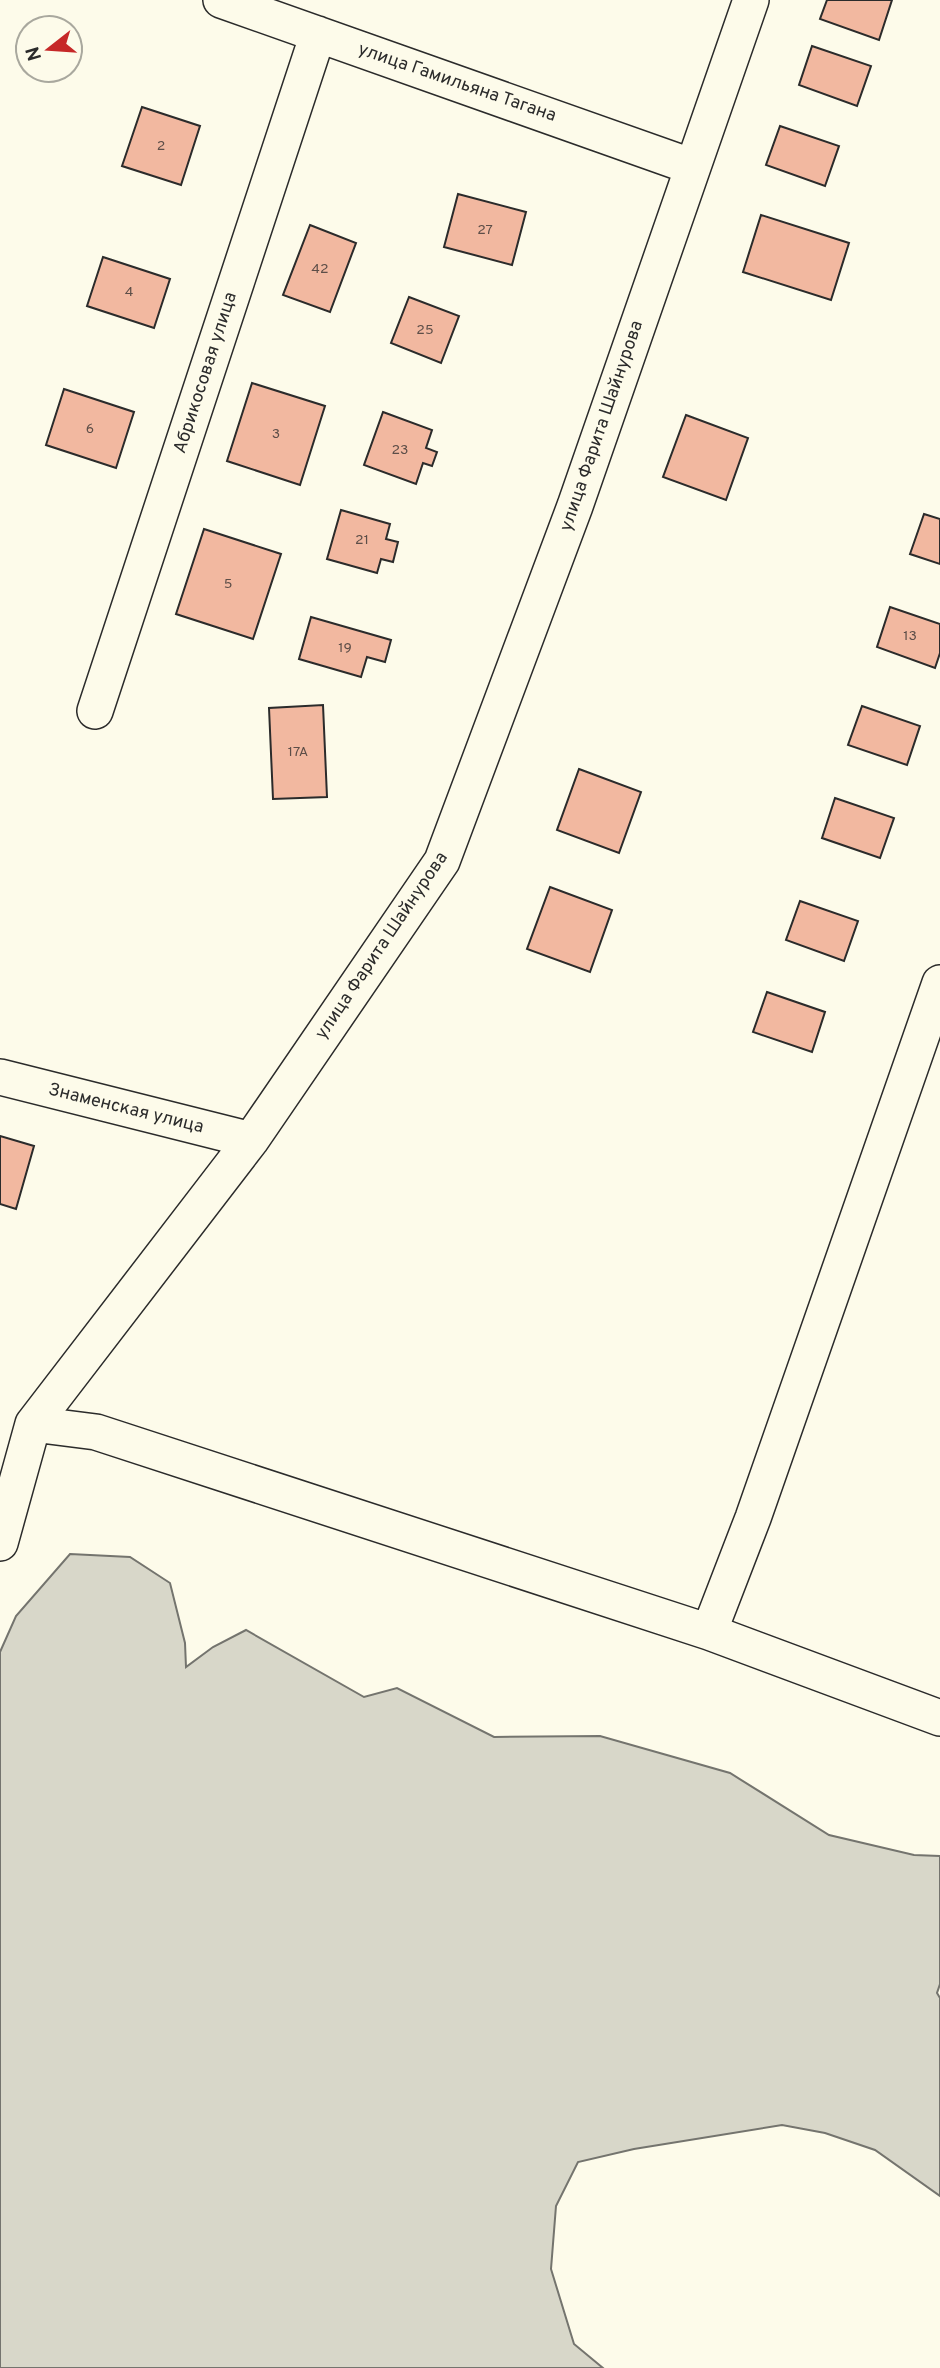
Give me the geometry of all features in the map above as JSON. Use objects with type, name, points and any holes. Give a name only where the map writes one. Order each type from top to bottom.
[{"type":"street","name":"улица Гамильяна Тагана","points":[[221,0],[693,167]]},
{"type":"street","name":"улица Фарита Шайнурова","points":[[0,1543],[10,1462],[33,1424],[251,1140],[442,861],[575,506],[751,0]]},
{"type":"street","name":"Абрикосовая улица","points":[[95,711],[318,34]]},
{"type":"street","points":[[709,1632],[753,1518],[940,983]]},
{"type":"street","name":"Знаменская улица","points":[[0,1077],[251,1140]]},
{"type":"street","points":[[33,1424],[96,1432],[709,1632],[940,1718]]},
{"type":"shaded area","points":[[70,1554],[130,1557],[170,1583],[185,1643],[186,1667],[213,1647],[246,1630],[364,1697],[397,1688],[494,1737],[600,1736],[730,1773],[829,1835],[914,1855],[940,1856],[940,1984],[937,1993],[940,1998],[940,2196],[875,2150],[825,2133],[782,2125],[634,2149],[578,2162],[556,2206],[551,2269],[574,2344],[603,2368],[0,2368],[0,1652],[16,1616]]},
{"type":"building","points":[[827,0],[892,0],[879,40],[820,19]]},
{"type":"building","points":[[812,46],[871,66],[857,106],[799,85]]},
{"type":"building","points":[[142,107],[200,126],[181,185],[122,166]]},
{"type":"building","points":[[780,126],[839,146],[825,186],[766,165]]},
{"type":"building","points":[[458,194],[526,212],[512,265],[444,247]]},
{"type":"building","points":[[761,215],[849,243],[831,300],[743,272]]},
{"type":"building","points":[[310,225],[356,243],[330,312],[283,295]]},
{"type":"building","points":[[103,257],[170,279],[154,328],[87,306]]},
{"type":"building","points":[[409,297],[459,316],[441,363],[391,343]]},
{"type":"building","points":[[252,383],[325,406],[300,485],[227,461]]},
{"type":"building","points":[[64,389],[134,412],[116,468],[46,445]]},
{"type":"building","points":[[383,412],[432,430],[426,448],[437,452],[432,466],[423,463],[416,484],[364,465]]},
{"type":"building","points":[[686,415],[748,438],[726,500],[663,477]]},
{"type":"building","points":[[341,510],[390,524],[386,539],[398,542],[393,562],[381,559],[377,573],[327,559]]},
{"type":"building","points":[[924,514],[940,519],[940,564],[910,554]]},
{"type":"building","points":[[204,529],[281,554],[253,639],[176,614]]},
{"type":"building","points":[[890,607],[940,624],[940,653],[935,668],[877,647]]},
{"type":"building","points":[[311,617],[391,640],[385,662],[367,657],[361,677],[299,659]]},
{"type":"building","points":[[323,705],[327,797],[273,799],[269,708]]},
{"type":"building","points":[[862,706],[920,726],[907,765],[848,745]]},
{"type":"building","points":[[579,769],[641,792],[619,853],[557,830]]},
{"type":"building","points":[[835,798],[894,818],[880,858],[822,838]]},
{"type":"building","points":[[550,887],[612,910],[590,972],[527,949]]},
{"type":"building","points":[[800,901],[858,921],[844,961],[786,940]]},
{"type":"building","points":[[767,992],[825,1012],[812,1052],[753,1032]]},
{"type":"building","points":[[0,1136],[34,1146],[16,1209],[0,1204]]}]
